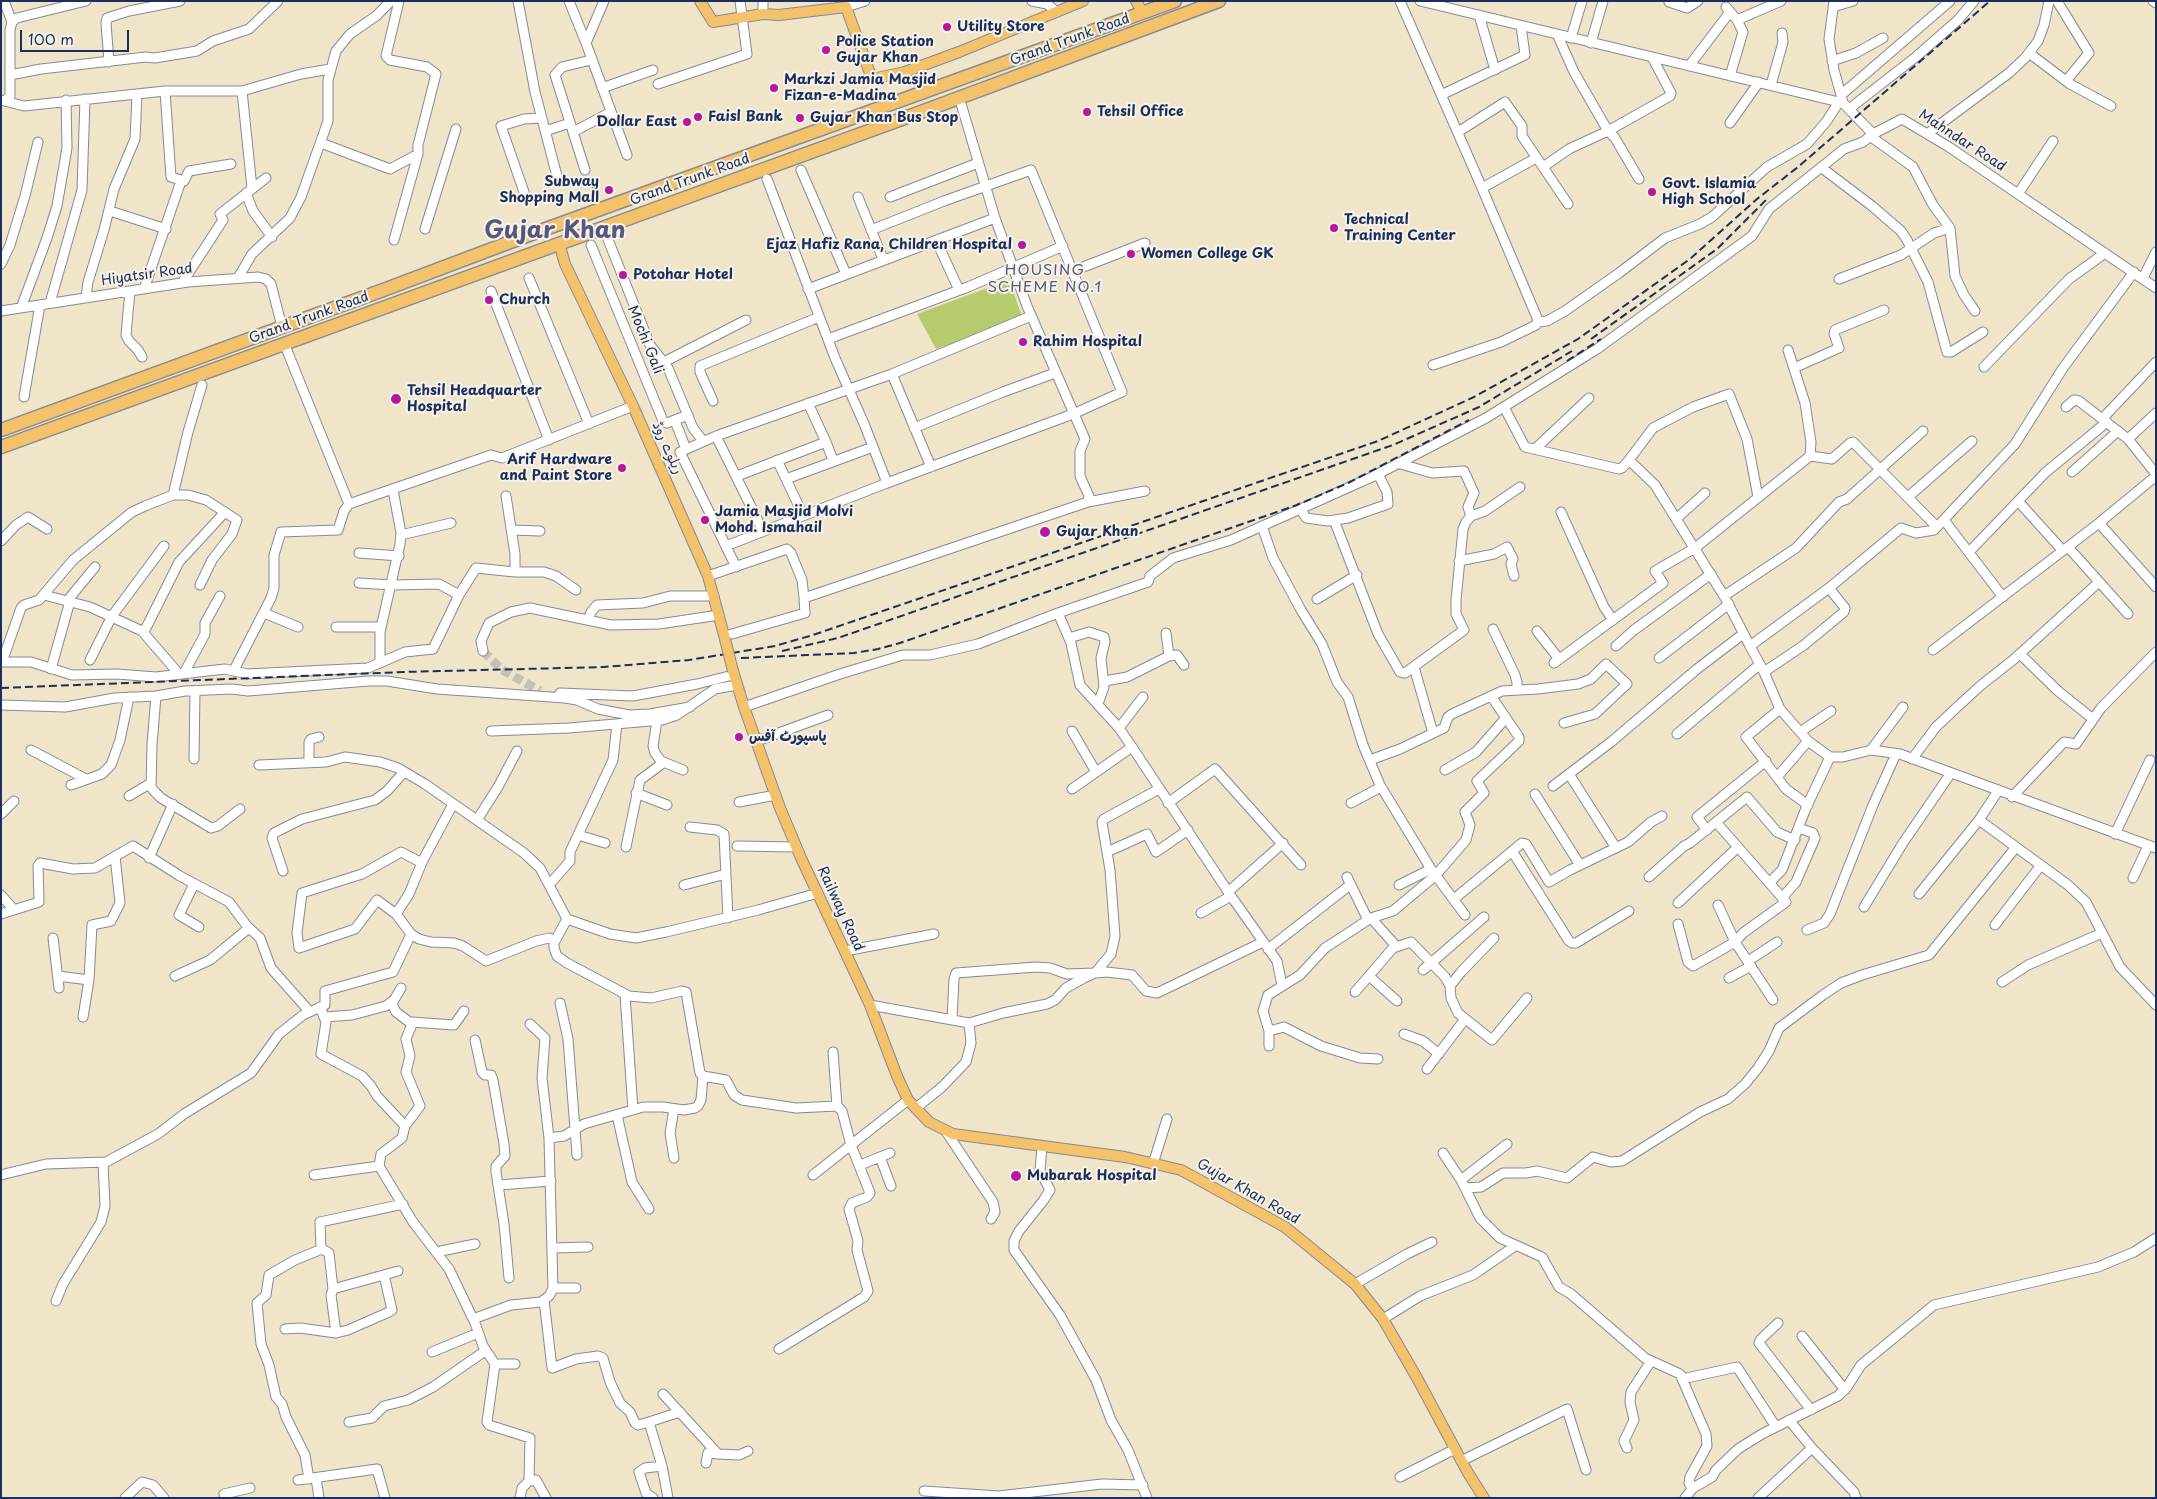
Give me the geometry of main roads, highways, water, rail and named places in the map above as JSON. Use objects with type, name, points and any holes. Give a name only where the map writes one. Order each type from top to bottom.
[{"type":"highway","name":"Grand Trunk Road","points":[[1,430],[529,234],[1175,1]]},
{"type":"highway","name":"Grand Trunk Road","points":[[1,447],[1219,1]]},
{"type":"main road","points":[[700,1],[713,22],[763,14],[779,15],[846,7],[872,79],[914,69],[1083,1]]},
{"type":"main road","points":[[1136,1],[1143,13]]},
{"type":"main road","name":"ریلوے روڈ","points":[[559,243],[565,264],[633,406],[708,576],[734,677]]},
{"type":"main road","name":"Railway Road","points":[[734,677],[796,847],[870,1005],[908,1100],[929,1122],[949,1132]]},
{"type":"main road","name":"Gujar Khan Road","points":[[949,1132],[1125,1157],[1182,1170],[1285,1227],[1355,1284],[1383,1319],[1461,1461],[1484,1498]]},
{"type":"tunnel","points":[[483,651],[501,669],[540,691]]},
{"type":"railway","points":[[1,688],[403,672],[604,667],[689,660],[775,646],[813,635],[1378,441],[1474,397],[1578,339],[1690,259],[1757,199],[1798,167],[1990,1]]},
{"type":"railway","points":[[1591,339],[1717,249],[1768,198]]},
{"type":"railway","points":[[1567,361],[1601,339]]},
{"type":"railway","points":[[782,651],[838,638],[1393,445],[1479,407],[1572,351]]},
{"type":"railway","points":[[741,658],[854,653],[900,643],[1297,505],[1348,483],[1469,420]]},
{"type":"place","name":"Utility Store","points":[[947,27]]},
{"type":"place","name":"Police Station Gujar Khan","points":[[826,50]]},
{"type":"place","name":"Markzi Jamia Masjid Fizan-e-Madina","points":[[774,88]]},
{"type":"place","name":"Tehsil Office","points":[[1087,112]]},
{"type":"place","name":"Faisl Bank","points":[[698,117]]},
{"type":"place","name":"Gujar Khan Bus Stop","points":[[800,118]]},
{"type":"place","name":"Dollar East","points":[[687,122]]},
{"type":"place","name":"Subway Shopping Mall","points":[[609,190]]},
{"type":"place","name":"Govt. Islamia High School","points":[[1652,192]]},
{"type":"place","name":"Technical Training Center","points":[[1334,228]]},
{"type":"place","name":"Ejaz Hafiz Rana, Children Hospital","points":[[1022,245]]},
{"type":"place","name":"Women College GK","points":[[1131,254]]},
{"type":"place","name":"Potohar Hotel","points":[[623,275]]},
{"type":"place","name":"Church","points":[[489,300]]},
{"type":"place","name":"Rahim Hospital","points":[[1023,342]]},
{"type":"place","name":"Tehsil Headquarter Hospital","points":[[396,399]]},
{"type":"place","name":"Arif Hardware and Paint Store","points":[[622,468]]},
{"type":"place","name":"Jamia Masjid Molvi Mohd. Ismahail","points":[[705,520]]},
{"type":"place","name":"Gujar Khan","points":[[1045,532]]},
{"type":"place","name":"پاسپورٹ آفس","points":[[739,737]]},
{"type":"place","name":"Mubarak Hospital","points":[[1016,1176]]},
{"type":"district","name":"Gujar Khan","points":[[555,231]]},
{"type":"district","name":"HOUSING SCHEME NO.1","points":[[1045,280]]}]
